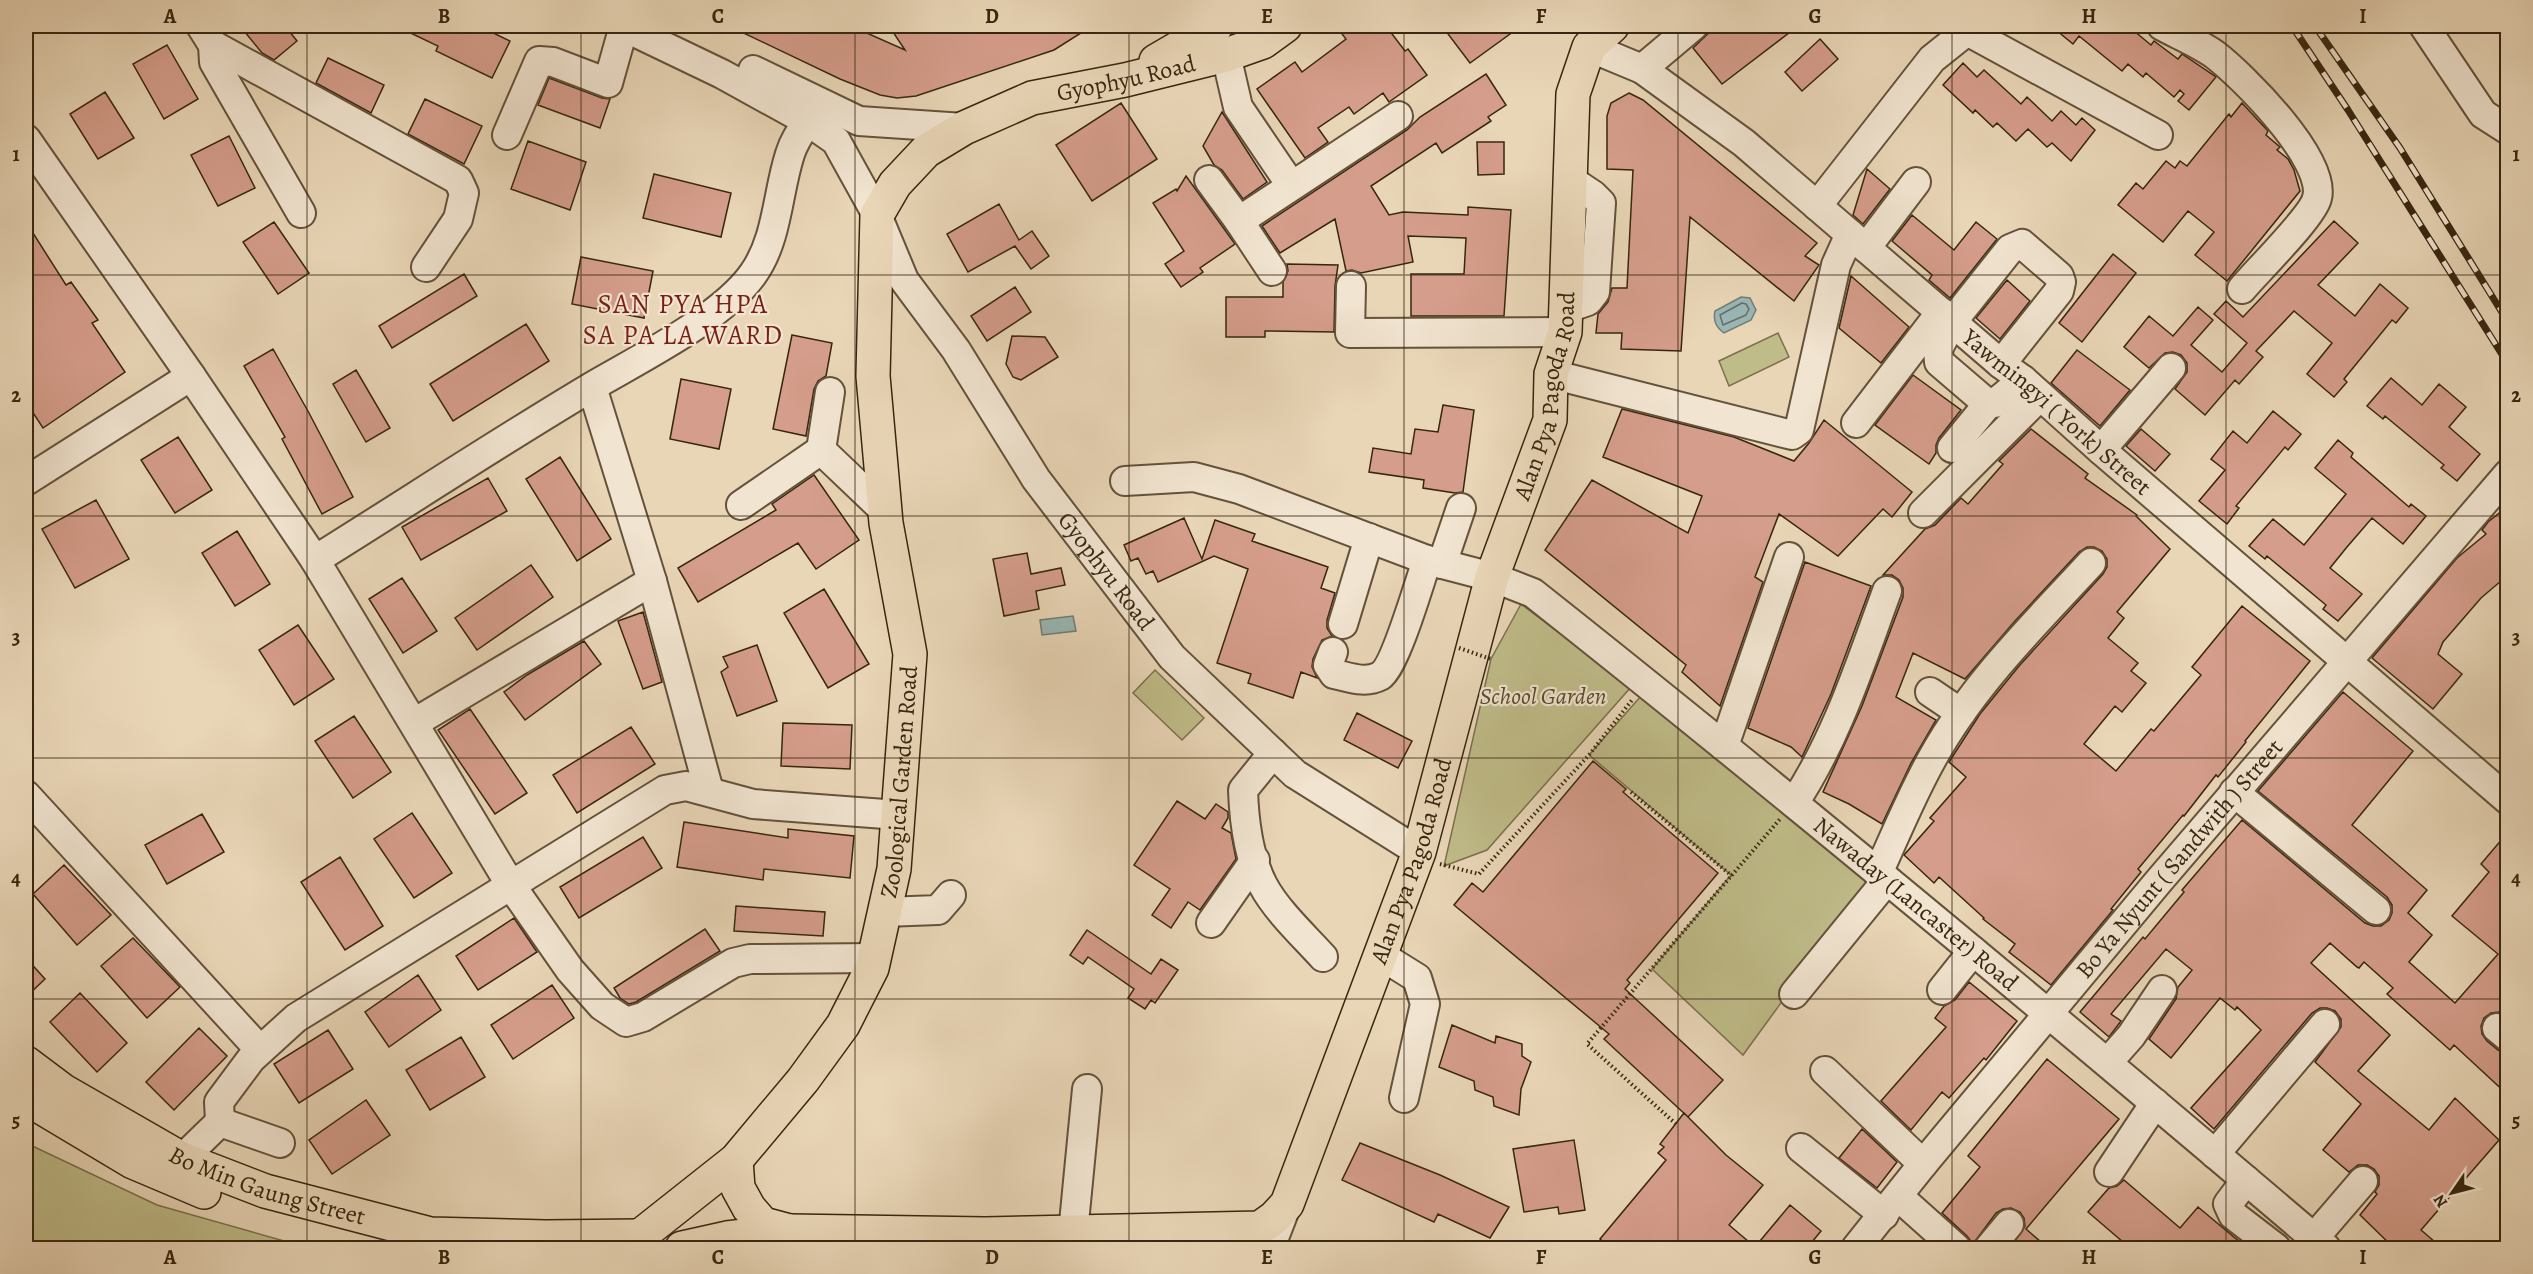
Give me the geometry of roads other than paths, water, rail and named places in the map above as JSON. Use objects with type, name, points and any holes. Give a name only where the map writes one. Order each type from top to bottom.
[{"type":"main road","name":"Gyophyu Road","points":[[877,215],[895,184],[926,151],[964,128],[1032,98],[1125,80],[1221,40],[1263,42],[1285,26]]},
{"type":"main road","name":"Alan Pya Pagoda Road","points":[[789,1231],[1073,1233],[1260,1228],[1274,1218],[1287,1204],[1419,852],[1492,577],[1550,420],[1551,374],[1565,321],[1573,94],[1601,36]]},
{"type":"main road","name":"Zoological Garden Road","points":[[635,1244],[681,1203],[736,1160],[803,1080],[843,1025],[873,968],[894,869],[910,654],[885,512],[873,376],[877,215]]},
{"type":"main road","name":"Bo Min Gaung Street","points":[[26,1063],[185,1173],[249,1208],[413,1248]]},
{"type":"main road","name":"Bo Min Gaung Street","points":[[26,1098],[133,1162],[265,1191],[430,1234],[546,1237],[635,1244]]},
{"type":"main road","points":[[736,1160],[738,1188],[749,1208],[763,1224],[789,1231]]},
{"type":"main road","points":[[546,1237],[681,1203]]},
{"type":"main road","points":[[682,1248],[727,1238],[789,1231]]},
{"type":"street","name":"Gyophyu Road","points":[[623,26],[722,74],[814,112],[859,121],[964,128]]},
{"type":"street","points":[[507,135],[539,61],[553,62],[608,83],[623,26]]},
{"type":"street","name":"Gyophyu Road","points":[[661,26],[814,112],[836,141],[877,215],[903,280],[956,350],[1036,480],[1172,657],[1295,774],[1419,852]]},
{"type":"street","points":[[1642,69],[1693,26]]},
{"type":"street","points":[[2162,26],[2213,54],[2253,88],[2288,130],[2315,171],[2319,185],[2317,200],[2242,289]]},
{"type":"street","points":[[2424,26],[2482,114],[2508,130]]},
{"type":"street","points":[[1817,206],[1932,59],[1970,28],[2158,135]]},
{"type":"street","points":[[207,35],[214,62],[301,213]]},
{"type":"street","points":[[207,35],[458,180],[464,194],[458,219],[426,267]]},
{"type":"street","name":"Yawmingyi ( York) Street","points":[[1601,36],[1642,69],[1744,143],[2508,800]]},
{"type":"street","points":[[1221,40],[1238,108],[1291,185]]},
{"type":"street","points":[[315,560],[592,387],[654,351],[722,306],[752,276],[769,248],[789,155],[797,136],[814,112]]},
{"type":"street","points":[[1239,221],[1398,116]]},
{"type":"street","points":[[26,139],[191,376],[315,560],[510,884],[570,970],[602,1006],[626,1022],[642,1017],[733,963],[750,959],[875,958]]},
{"type":"street","points":[[1209,180],[1272,271]]},
{"type":"street","points":[[1551,374],[1791,435],[1797,433],[1836,265],[1916,182]]},
{"type":"street","points":[[1856,423],[1946,317],[2010,249],[2022,244],[2059,276],[2061,282],[2059,291],[2022,380],[1923,513]]},
{"type":"street","points":[[1351,286],[1350,333],[1565,321]]},
{"type":"street","points":[[1946,317],[1938,349],[1939,362],[1988,404]]},
{"type":"street","points":[[2101,450],[2171,368]]},
{"type":"street","points":[[26,482],[191,376]]},
{"type":"street","points":[[1952,448],[1988,404],[1995,403],[2022,380]]},
{"type":"street","points":[[592,387],[652,581],[708,791]]},
{"type":"street","points":[[741,505],[822,450],[830,392]]},
{"type":"street","points":[[822,450],[885,512]]},
{"type":"street","name":"Bo Ya Nyunt ( Sandwith ) Street","points":[[1856,1248],[1923,1164],[2234,792],[2508,474]]},
{"type":"street","name":"Nawaday (Lancaster) Road","points":[[1125,481],[1194,477],[1239,489],[1435,562],[1492,577],[1533,593],[1883,876],[2108,1062],[2320,1243]]},
{"type":"street","points":[[1333,652],[1328,665],[1334,674],[1364,681],[1381,676],[1392,660],[1461,508]]},
{"type":"street","points":[[1343,624],[1369,537]]},
{"type":"street","points":[[1724,746],[1789,557]]},
{"type":"street","points":[[1794,994],[1883,876],[1932,758],[1961,713],[1987,677],[2091,563]]},
{"type":"street","points":[[414,723],[652,581]]},
{"type":"street","points":[[1794,803],[1816,770],[1844,709],[1887,591]]},
{"type":"street","points":[[1930,692],[1961,713]]},
{"type":"street","points":[[1273,753],[1243,790],[1244,809],[1255,860],[1263,885],[1323,957]]},
{"type":"street","points":[[185,1173],[220,1122],[219,1102],[251,1059],[296,1018],[665,790],[686,786],[753,804],[898,815]]},
{"type":"street","points":[[2234,792],[2376,910]]},
{"type":"street","points":[[26,795],[260,1050]]},
{"type":"street","points":[[1211,923],[1255,860]]},
{"type":"street","points":[[885,912],[938,910],[951,895]]},
{"type":"street","points":[[1942,990],[1973,951]]},
{"type":"street","points":[[1380,955],[1416,978],[1425,1004],[1404,1098]]},
{"type":"street","points":[[2108,1062],[2131,1036],[2162,990]]},
{"type":"street","points":[[2215,1154],[2325,1024]]},
{"type":"street","points":[[1825,1071],[1923,1164]]},
{"type":"street","points":[[1073,1233],[1087,1089]]},
{"type":"street","points":[[2109,1172],[2155,1103]]},
{"type":"street","points":[[220,1122],[280,1143]]},
{"type":"street","points":[[1802,1148],[1956,1248]]},
{"type":"street","points":[[2246,1180],[2228,1204],[2234,1215],[2276,1248]]},
{"type":"street","points":[[2320,1243],[2362,1181]]},
{"type":"street","points":[[1270,1248],[1287,1204]]},
{"type":"street","points":[[1989,1248],[2009,1224]]},
{"type":"water","points":[[1741,297],[1750,298],[1756,310],[1751,320],[1724,333],[1716,324],[1715,311]]},
{"type":"water","points":[[1073,616],[1076,631],[1042,635],[1040,620]]},
{"type":"railway","points":[[2292,26],[2348,110],[2508,364]]},
{"type":"railway","points":[[2315,26],[2400,148],[2508,322]]},
{"type":"district","name":"SAN PYA HPA SA PA LA WARD","points":[[683,320]]},
{"type":"park label","name":"School Garden","points":[[1543,696]]}]
